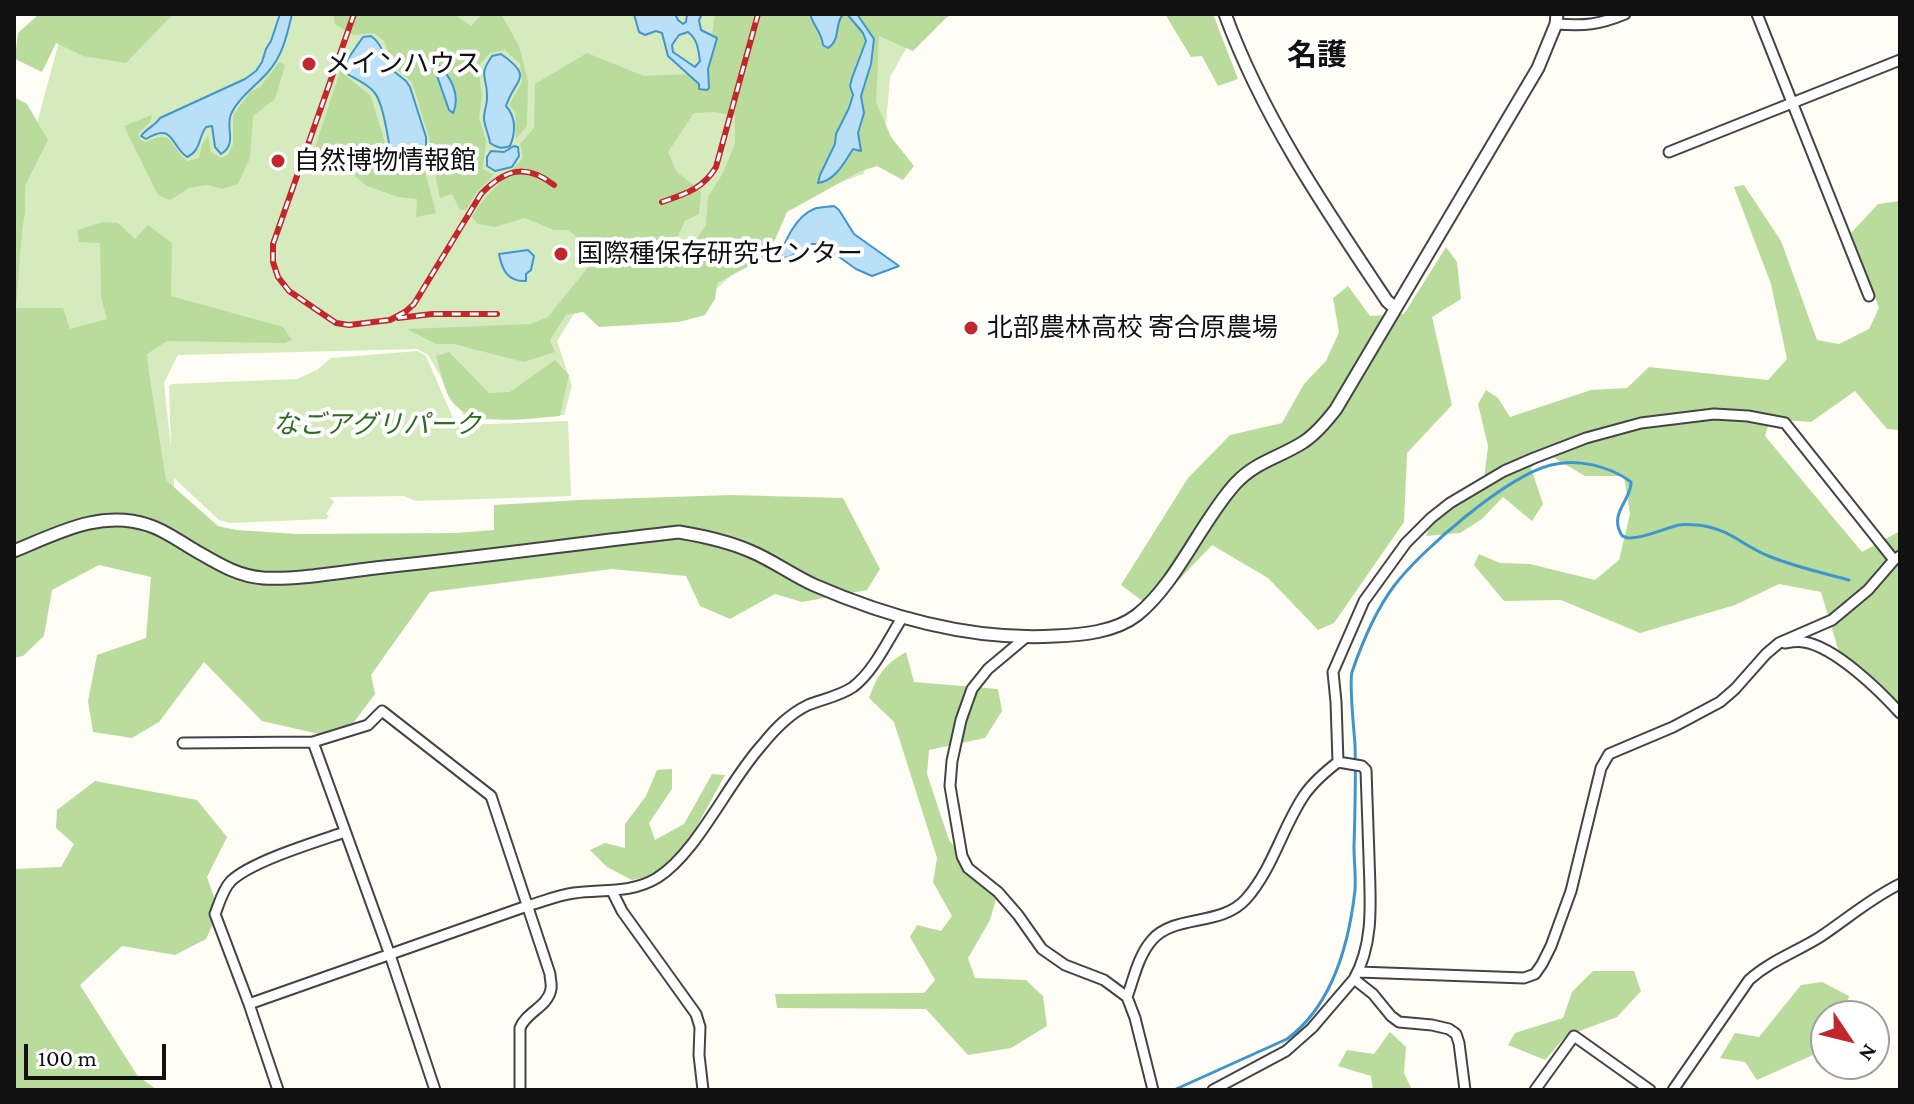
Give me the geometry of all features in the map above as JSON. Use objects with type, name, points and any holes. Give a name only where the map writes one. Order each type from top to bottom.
[{"type":"street","points":[[1225,14],[1251,78],[1278,128],[1336,225],[1387,301],[1395,308]]},
{"type":"street","points":[[14,551],[73,526],[117,520],[136,522],[159,529],[225,568],[263,578],[427,563],[679,532],[751,551],[805,581],[902,618],[985,635],[1025,638],[1078,635],[1122,624],[1150,603],[1236,483],[1260,463],[1304,442],[1336,409],[1538,68],[1556,19],[1578,25],[1599,24],[1625,14]]},
{"type":"street","points":[[1757,14],[1869,296]]},
{"type":"street","points":[[1669,152],[1900,60]]},
{"type":"street","points":[[1338,762],[1333,672],[1364,601],[1406,543],[1450,503],[1504,471],[1586,438],[1641,423],[1714,414],[1785,423],[1897,558],[1868,590],[1832,620],[1779,643],[1720,702],[1673,727],[1609,754],[1601,768],[1571,891],[1551,946],[1535,974],[1524,978],[1356,975]]},
{"type":"street","points":[[249,1004],[527,906],[573,893],[637,887],[656,878],[687,850],[760,747],[805,706],[855,685],[902,618]]},
{"type":"street","points":[[1025,638],[988,669],[972,689],[961,720],[950,786],[962,856],[968,868],[998,892],[1018,915],[1042,949],[1065,965],[1104,980],[1127,997],[1153,1090]]},
{"type":"street","points":[[1779,643],[1803,642],[1824,649],[1861,675],[1900,713]]},
{"type":"street","points":[[183,743],[313,742],[368,725],[382,711],[491,796],[550,974],[551,990],[545,1002],[522,1022],[520,1028],[520,1090]]},
{"type":"street","points":[[313,742],[435,1090]]},
{"type":"street","points":[[1127,997],[1141,957],[1153,938],[1176,926],[1234,910],[1247,898],[1264,874],[1304,795],[1321,776],[1338,762],[1362,766],[1366,770],[1370,908],[1367,942],[1356,975],[1312,1028],[1286,1051],[1213,1090]]},
{"type":"street","points":[[278,1090],[215,914],[230,881],[258,864],[345,832]]},
{"type":"street","points":[[1673,1090],[1749,980],[1762,968],[1819,937],[1854,911],[1900,884]]},
{"type":"street","points":[[612,891],[622,911],[696,1014],[700,1027],[703,1090]]},
{"type":"street","points":[[1356,975],[1399,1022],[1432,1025],[1456,1034],[1465,1090]]},
{"type":"street","points":[[1535,1090],[1574,1036],[1650,1090]]},
{"type":"green space","points":[[39,14],[173,14],[126,63],[83,56],[56,43],[42,72],[15,59],[18,33]]},
{"type":"green space","name":"なごアグリパーク","points":[[130,14],[926,14],[890,77],[885,137],[863,174],[797,198],[745,263],[695,308],[580,304],[557,341],[572,386],[564,415],[467,421],[428,355],[417,349],[178,355],[164,383],[171,448],[169,386],[172,384],[297,379],[317,370],[331,358],[417,351],[426,356],[457,423],[568,421],[571,496],[416,501],[404,496],[330,497],[334,502],[326,519],[230,523],[219,520],[174,478],[174,490],[14,432],[14,169],[28,150],[58,45],[75,32]]},
{"type":"green space","points":[[333,14],[454,14],[471,26],[482,14],[501,14],[519,46],[528,82],[527,126],[516,139],[515,112],[509,105],[522,82],[520,64],[505,50],[490,53],[478,66],[482,96],[479,118],[486,140],[483,169],[494,175],[476,193],[466,210],[460,210],[452,194],[440,198],[431,145],[412,82],[396,69],[396,62],[389,56],[384,41],[374,33],[353,35],[335,24]]},
{"type":"green space","points":[[715,14],[953,14],[913,51],[879,36],[876,102],[891,137],[914,166],[903,180],[877,166],[861,171],[787,212],[768,256],[717,283],[715,299],[705,315],[679,322],[599,327],[583,312],[566,315],[550,340],[555,352],[524,362],[454,344],[436,344],[407,329],[531,324],[548,317],[597,256],[682,244],[697,238],[706,225],[708,197],[723,173],[735,143],[735,116],[715,112],[694,113],[668,152],[676,171],[701,192],[699,214],[685,221],[678,236],[591,248],[568,230],[554,230],[525,218],[495,227],[478,224],[472,217],[523,158],[520,144],[534,128],[535,84],[587,53],[644,76],[707,73]]},
{"type":"green space","points":[[1165,14],[1213,14],[1238,79],[1218,86],[1202,56],[1191,57]]},
{"type":"green space","points":[[279,62],[285,65],[275,99],[253,116],[250,158],[238,184],[222,189],[207,185],[189,188],[170,200],[158,195],[124,126],[152,115],[150,122],[138,134],[141,140],[166,138],[187,161],[199,158],[202,144],[208,136],[211,152],[222,158],[229,154],[233,144],[233,115]]},
{"type":"green space","points":[[340,71],[371,96],[387,150],[405,162],[423,164],[436,213],[416,217],[417,199],[398,197],[367,186],[351,173],[312,157]]},
{"type":"green space","points":[[14,97],[27,104],[48,140],[25,186],[16,308],[63,308],[70,329],[107,319],[101,297],[100,243],[79,242],[77,230],[103,222],[118,223],[135,239],[148,225],[172,243],[171,296],[283,327],[292,340],[285,343],[167,341],[147,354],[166,480],[218,526],[297,534],[455,533],[494,530],[494,505],[731,495],[843,498],[880,569],[867,590],[802,602],[775,594],[730,619],[700,606],[686,576],[612,569],[430,592],[371,675],[375,694],[354,722],[323,735],[262,721],[204,662],[159,722],[132,738],[93,732],[88,701],[97,655],[146,638],[151,577],[99,565],[52,590],[44,636],[23,656],[14,658]]},
{"type":"green space","points":[[1744,185],[1781,241],[1817,340],[1839,344],[1869,329],[1879,308],[1851,233],[1878,204],[1900,201],[1900,430],[1887,429],[1855,391],[1811,422],[1770,419],[1765,436],[1862,552],[1900,531],[1898,707],[1842,662],[1821,592],[1779,584],[1735,605],[1640,633],[1561,600],[1504,601],[1474,565],[1479,554],[1500,563],[1530,564],[1595,580],[1619,560],[1630,514],[1624,476],[1585,476],[1546,453],[1531,468],[1543,504],[1532,521],[1503,497],[1482,519],[1460,533],[1426,536],[1433,519],[1483,487],[1488,446],[1478,404],[1486,390],[1498,398],[1510,417],[1591,390],[1627,388],[1649,367],[1768,380],[1787,359],[1771,284],[1734,187]]},
{"type":"green space","points":[[1446,247],[1457,262],[1461,299],[1432,317],[1452,405],[1407,453],[1404,522],[1334,623],[1318,630],[1268,578],[1212,545],[1152,608],[1121,585],[1188,478],[1230,435],[1282,423],[1304,384],[1326,361],[1339,332],[1333,298],[1348,286],[1370,316],[1404,314]]},
{"type":"green space","points":[[449,352],[489,393],[510,392],[555,360],[569,375],[560,416],[500,420],[470,414],[458,407],[447,393],[436,356]]},
{"type":"green space","points":[[906,652],[914,682],[998,689],[1002,711],[985,738],[929,750],[927,774],[949,840],[996,899],[990,920],[968,958],[975,978],[1026,980],[1043,996],[1047,1026],[1011,1048],[968,1055],[926,1009],[777,1008],[775,994],[924,993],[935,980],[910,937],[917,925],[941,931],[952,916],[933,882],[937,858],[894,722],[869,698],[883,671]]},
{"type":"green space","points":[[672,769],[672,789],[649,823],[655,840],[684,824],[712,774],[725,775],[691,837],[655,875],[632,880],[607,867],[590,850],[605,843],[625,848],[625,824],[646,796],[657,770]]},
{"type":"green space","points":[[95,781],[197,800],[227,837],[207,877],[219,911],[206,939],[175,955],[122,946],[80,985],[137,1075],[157,1090],[14,1090],[14,869],[61,867],[74,844],[56,828],[57,810]]},
{"type":"green space","points":[[1593,971],[1634,971],[1641,991],[1617,1017],[1566,1036],[1545,1060],[1508,1045],[1515,1033],[1563,1018],[1572,992]]},
{"type":"green space","points":[[1822,982],[1849,996],[1848,1000],[1810,1000],[1810,1056],[1757,1080],[1745,1062],[1720,1058],[1735,1033],[1759,1037],[1801,985]]},
{"type":"green space","points":[[1390,1032],[1406,1047],[1404,1073],[1412,1090],[1373,1090],[1371,1076],[1338,1066],[1347,1050],[1374,1054]]},
{"type":"water","points":[[280,14],[292,14],[284,44],[264,77],[231,114],[230,140],[226,150],[221,154],[215,147],[212,126],[206,127],[197,148],[187,157],[167,134],[155,134],[146,139],[141,136],[160,118],[256,71]]},
{"type":"water","points":[[634,14],[675,14],[683,24],[687,14],[702,14],[699,20],[701,30],[717,38],[708,69],[709,88],[699,89],[699,84],[668,56],[662,33],[656,31],[645,35],[639,32]],"holes":[[[688,32],[697,45],[700,61],[695,67],[673,52],[672,45],[679,35]]]},
{"type":"water","points":[[810,14],[843,14],[835,41],[828,48],[823,45]]},
{"type":"water","points":[[847,14],[857,14],[874,39],[871,64],[861,96],[864,113],[858,133],[861,151],[853,149],[834,175],[818,183],[849,108],[853,95],[850,86],[852,78],[866,41]]},
{"type":"water","points":[[371,36],[378,42],[391,69],[410,87],[426,137],[426,151],[422,155],[405,158],[390,148],[377,97],[369,87],[347,74],[345,63],[363,37]]},
{"type":"water","points":[[501,54],[520,74],[506,106],[513,120],[513,135],[510,146],[502,148],[490,143],[484,118],[487,98],[485,69],[492,56]]},
{"type":"water","points":[[437,64],[447,74],[453,87],[456,100],[453,113],[449,110],[435,70]]},
{"type":"water","points":[[518,147],[519,156],[512,167],[495,171],[487,166],[491,151],[504,152]]},
{"type":"water","points":[[834,206],[854,234],[899,266],[872,276],[856,269],[821,244],[812,244],[779,259],[802,217],[814,209]]},
{"type":"water","points":[[528,250],[534,256],[526,281],[510,277],[499,254]]},
{"type":"waterway","points":[[1174,1090],[1287,1039],[1303,1025],[1327,991],[1343,952],[1355,890],[1352,672],[1370,627],[1394,586],[1444,534],[1489,498],[1512,483],[1551,465],[1571,462],[1592,465],[1631,482],[1618,519],[1621,534],[1625,537],[1639,537],[1681,525],[1709,527],[1771,557],[1849,580]]},
{"type":"railway","points":[[354,14],[273,244],[273,262],[278,277],[289,291],[336,323],[349,325],[390,320],[414,304],[481,194],[490,186],[507,174],[516,172],[534,174],[554,185]]},
{"type":"railway","points":[[662,202],[699,186],[716,167],[758,14]]},
{"type":"railway","points":[[398,318],[432,314],[497,314]]},
{"type":"place","name":"メインハウス","points":[[309,64]]},
{"type":"place","name":"自然博物情報館","points":[[278,161]]},
{"type":"place","name":"国際種保存研究センター","points":[[561,254]]},
{"type":"place","name":"北部農林高校 寄合原農場","points":[[971,328]]},
{"type":"district","name":"名護","points":[[1317,56]]}]
